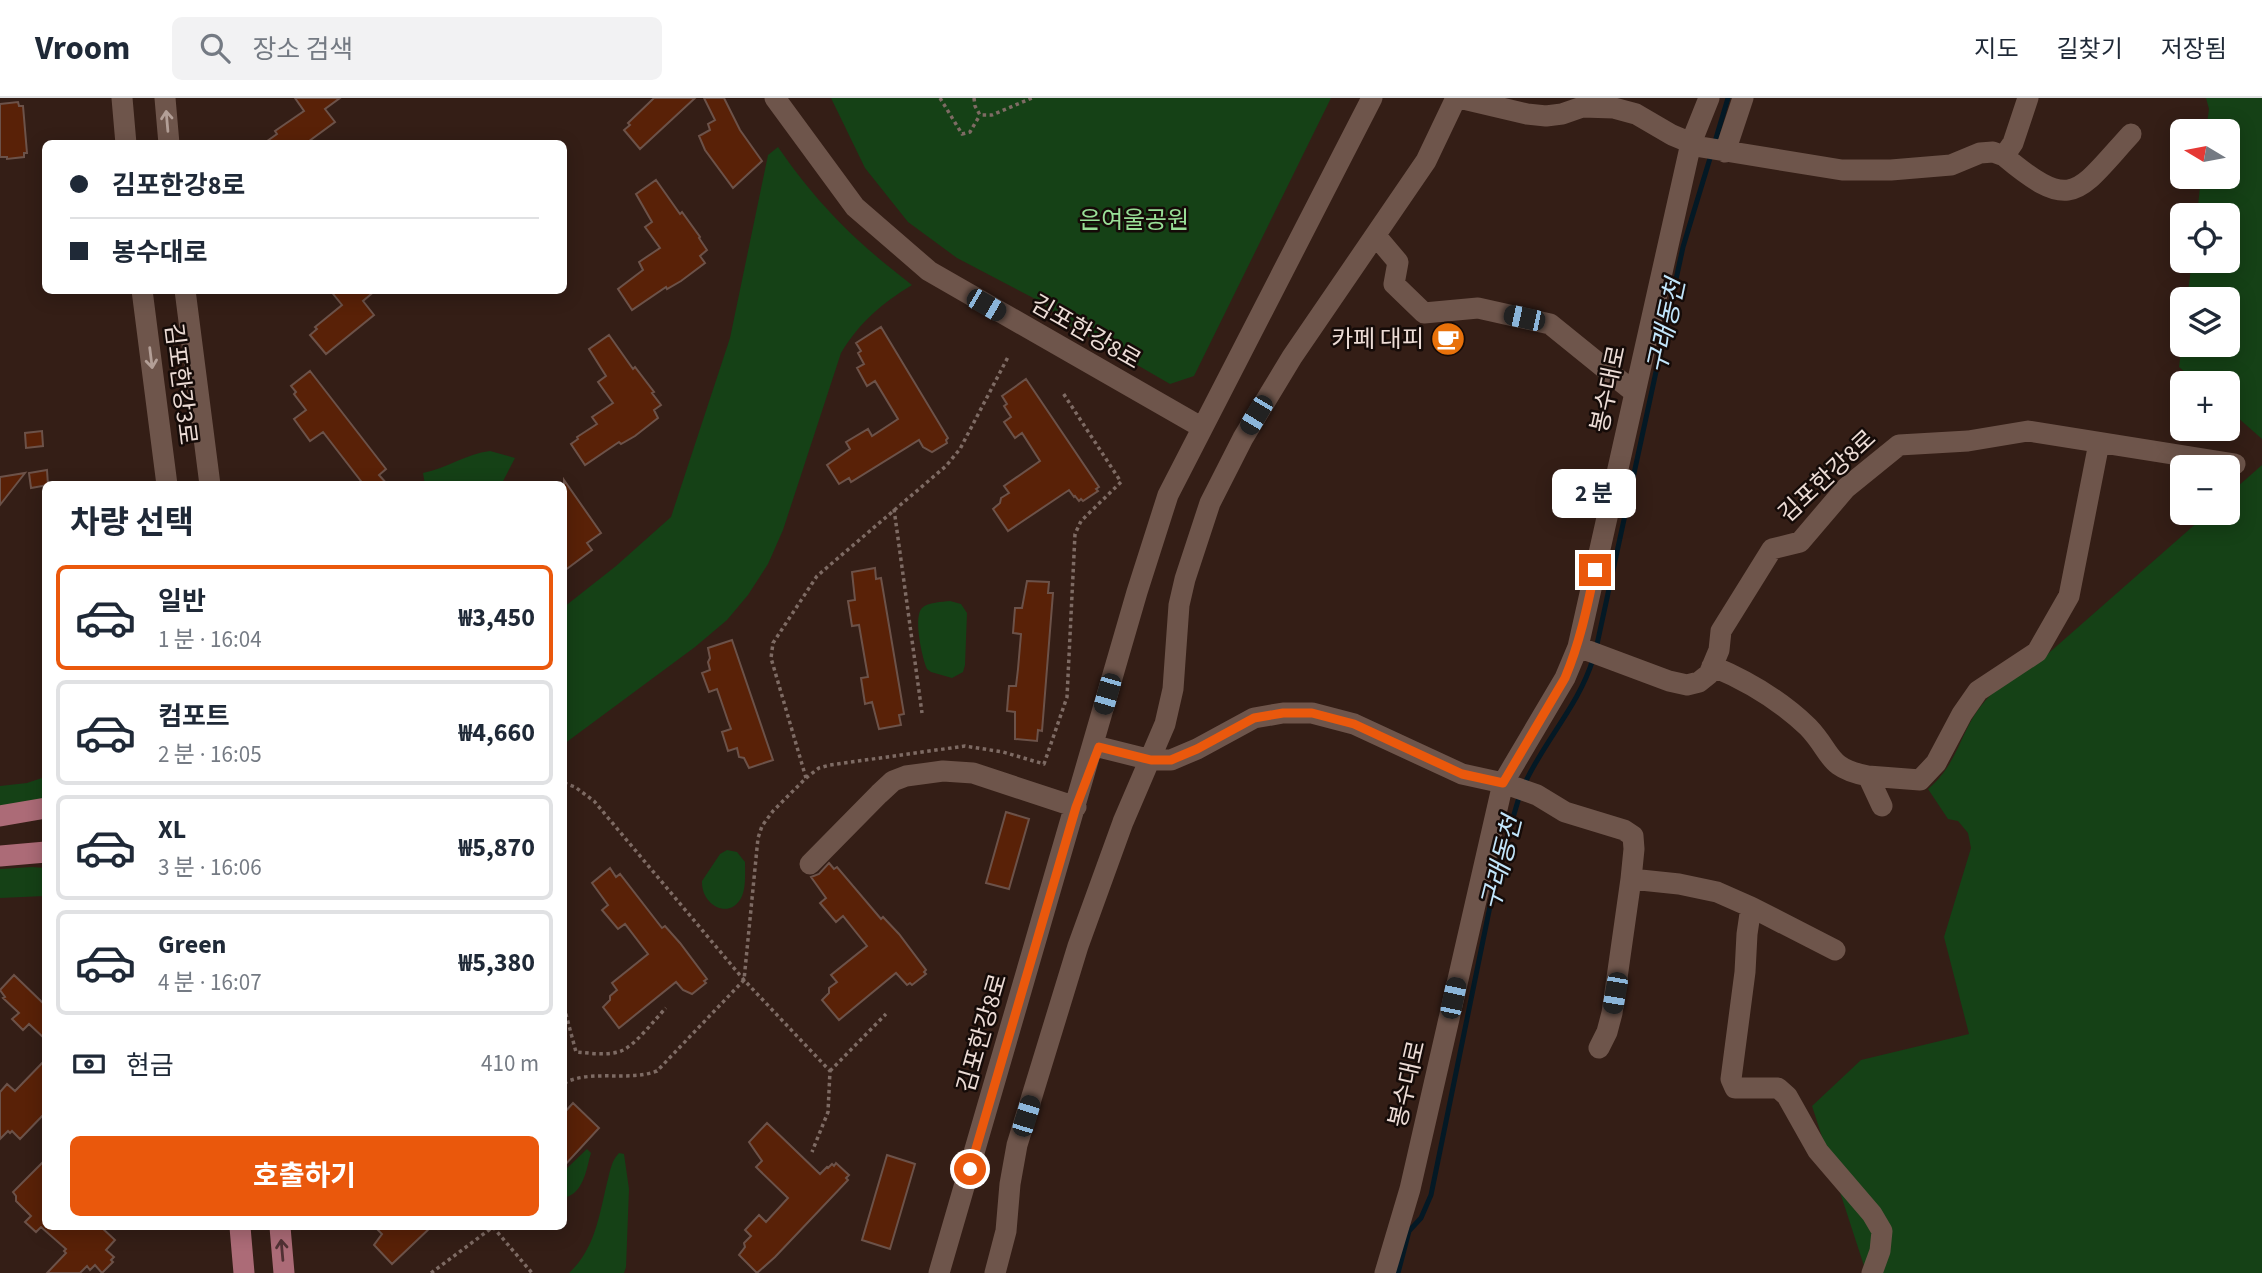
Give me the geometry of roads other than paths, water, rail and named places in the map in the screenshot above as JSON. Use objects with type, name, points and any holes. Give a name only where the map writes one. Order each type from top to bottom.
[{"type":"main road","points":[[0,819],[42,809]]},
{"type":"main road","points":[[0,819],[42,817]]},
{"type":"main road","points":[[0,858],[42,853]]},
{"type":"main road","points":[[0,858],[42,859]]},
{"type":"main road","points":[[240,1230],[244,1273]]},
{"type":"main road","points":[[279,1230],[284,1273]]},
{"type":"street","points":[[122,98],[126,140]]},
{"type":"street","points":[[165,98],[169,140]]},
{"type":"street","name":"김포한강8로","points":[[775,98],[855,207],[929,271],[1201,427]]},
{"type":"street","name":"김포한강8로","points":[[939,1273],[1118,656],[1168,495],[1372,98]]},
{"type":"street","points":[[996,1273],[1006,1231],[1017,1145],[1084,927],[1109,857],[1151,760],[1171,704],[1176,627],[1185,579],[1210,503],[1243,438],[1292,357],[1426,161],[1458,98],[1546,116],[1582,107],[1615,108],[1636,114],[1658,128],[1696,145],[1842,170],[1891,170],[1951,165],[1980,153],[1993,152],[2004,156],[2030,178],[2058,192],[2071,191],[2098,170],[2130,134]]},
{"type":"street","name":"봉수대로","points":[[1590,651],[1634,392],[1709,98]]},
{"type":"street","points":[[1725,152],[1743,98]]},
{"type":"street","points":[[2004,156],[2013,143],[2028,98]]},
{"type":"street","points":[[1376,236],[1398,262],[1394,284],[1424,313],[1478,308],[1550,324],[1634,392]]},
{"type":"street","name":"김포한강3로","points":[[143,294],[166,481]]},
{"type":"street","name":"김포한강3로","points":[[186,294],[209,481]]},
{"type":"street","name":"김포한강8로","points":[[1076,807],[1099,747],[1176,495],[1201,427]]},
{"type":"street","name":"김포한강8로","points":[[1712,666],[1719,650],[1721,631],[1772,549],[1800,542],[1846,488],[1899,445],[1968,441],[2028,431],[2177,455]]},
{"type":"street","points":[[1503,783],[1565,678],[1590,651],[1669,681],[1687,685],[1699,682],[1709,674],[1712,666],[1759,687],[1807,727],[1833,761],[1848,772],[1920,780],[1936,763],[1962,714],[1978,691],[2037,652],[2069,596],[2099,443]]},
{"type":"street","points":[[1099,747],[1151,760],[1171,760],[1254,718],[1283,713],[1312,713],[1354,724],[1462,774],[1537,794],[1565,812],[1617,827],[1633,836],[1631,879],[1612,1013],[1599,1048]]},
{"type":"street","points":[[810,864],[886,787],[906,776],[943,771],[973,774],[1076,807]]},
{"type":"street","points":[[1868,776],[1882,806]]},
{"type":"street","name":"봉수대로","points":[[1385,1273],[1410,1189],[1503,783]]},
{"type":"street","points":[[1631,879],[1679,884],[1717,892],[1835,950]]},
{"type":"street","points":[[1751,907],[1731,1079],[1735,1088],[1777,1088],[1787,1096],[1818,1151],[1872,1214],[1882,1231],[1880,1251],[1872,1273]]},
{"type":"waterway","name":"구래동천","points":[[1714,145],[1728,98]]},
{"type":"waterway","name":"구래동천","points":[[1596,649],[1683,247],[1711,155]]},
{"type":"waterway","name":"구래동천","points":[[1524,785],[1579,692],[1593,659]]},
{"type":"waterway","name":"구래동천","points":[[1398,1273],[1409,1231],[1421,1218],[1431,1195],[1497,872],[1520,794]]},
{"type":"place","name":"카페 대피","points":[[1448,339]]},
{"type":"park label","name":"은여울공원","points":[[1134,220]]}]
